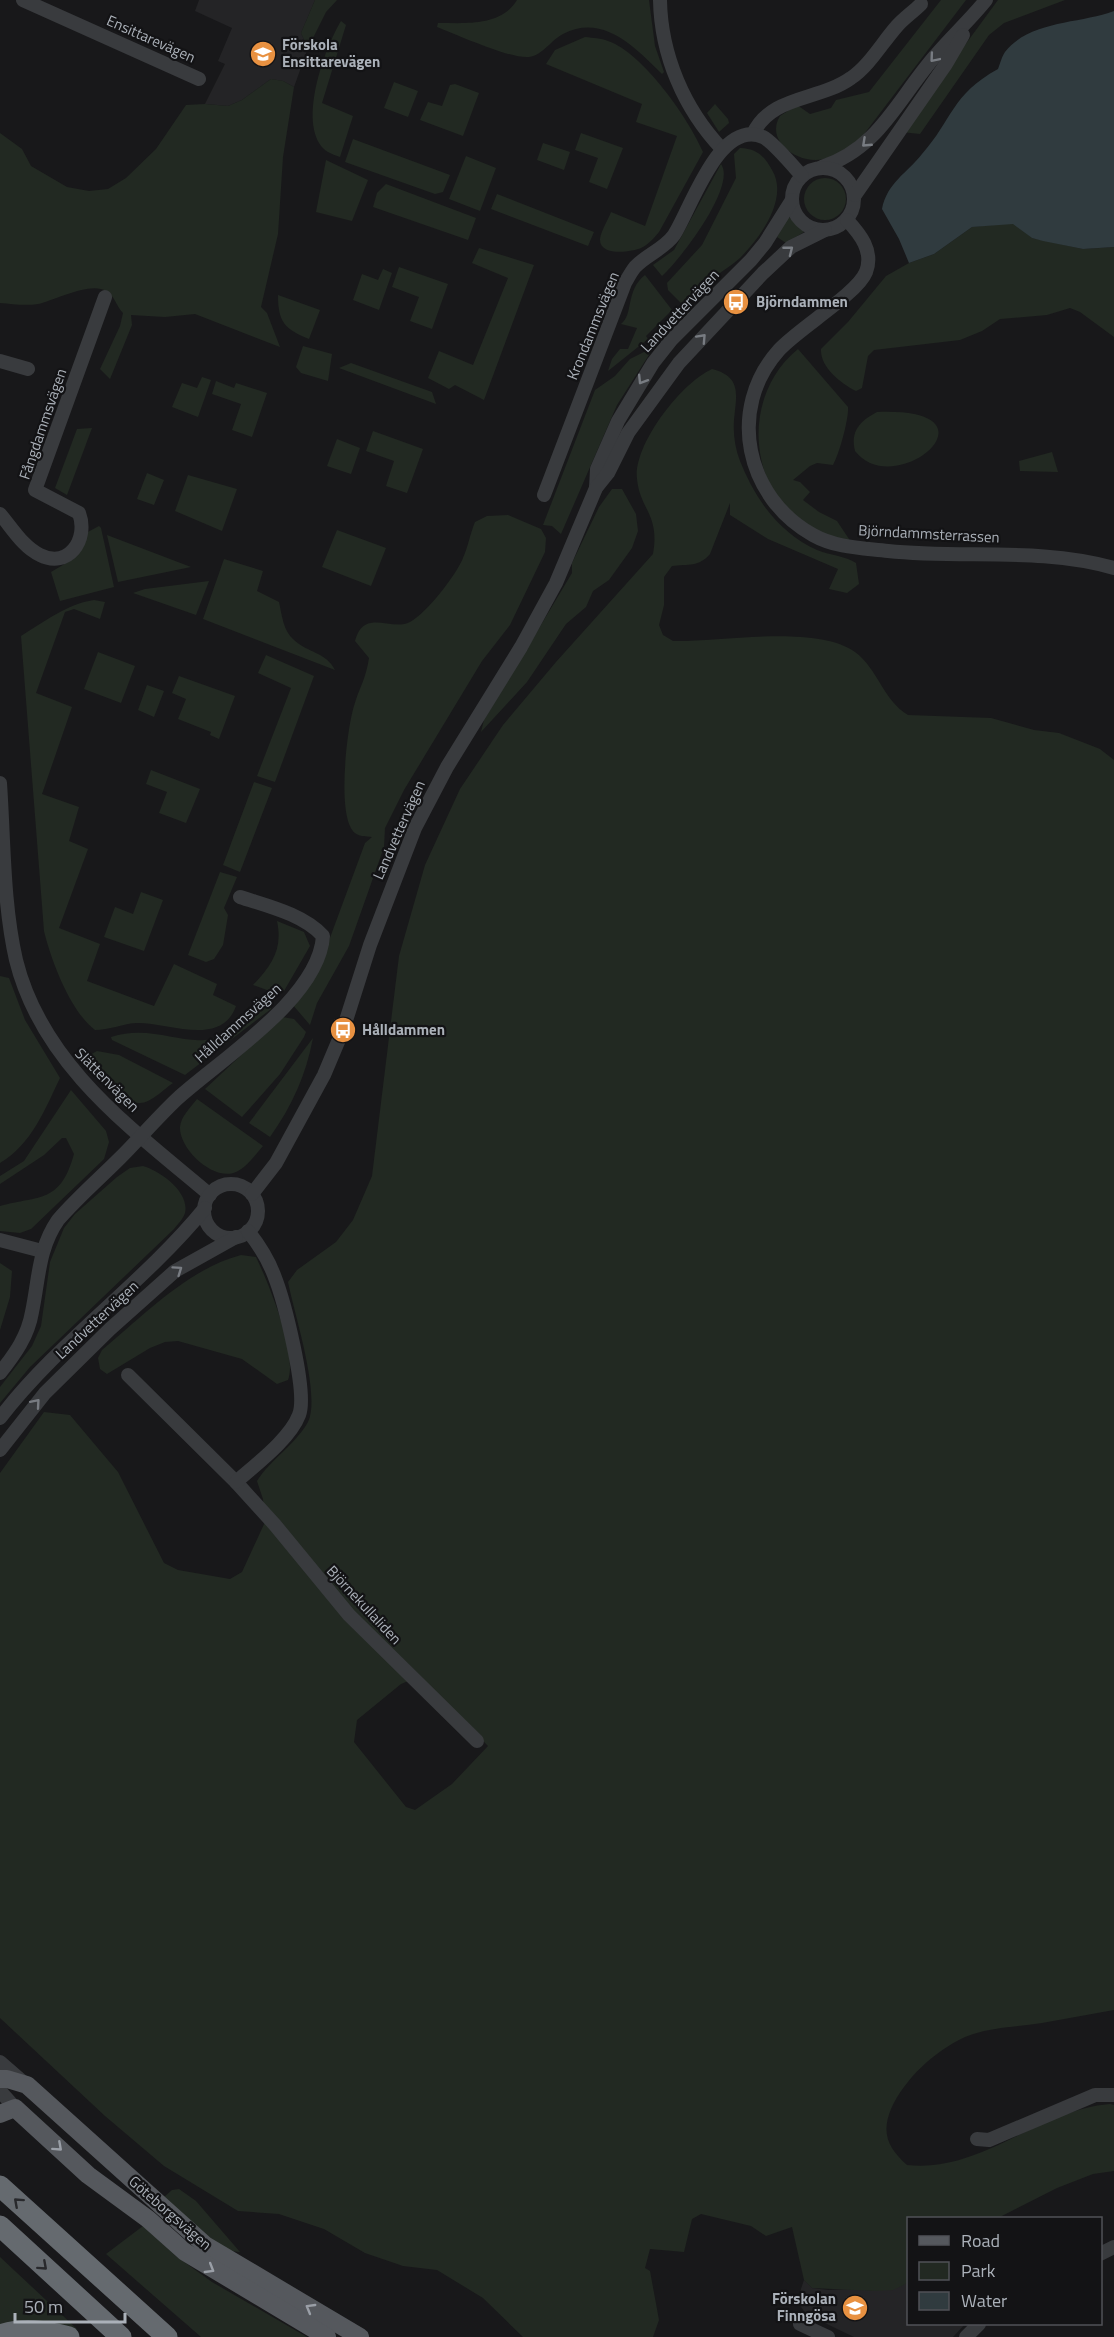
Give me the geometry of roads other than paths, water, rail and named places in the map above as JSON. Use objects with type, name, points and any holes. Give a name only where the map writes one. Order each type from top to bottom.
[{"type":"highway","points":[[0,2186],[167,2337]]},
{"type":"highway","points":[[0,2226],[121,2337]]},
{"type":"highway","points":[[0,2335],[23,2330],[69,2337]]},
{"type":"main road","points":[[0,2079],[27,2085]]},
{"type":"main road","name":"Göteborgsvägen","points":[[27,2085],[205,2245],[360,2337]]},
{"type":"main road","name":"Göteborgsvägen","points":[[8,2111],[88,2175],[148,2219],[185,2252],[327,2337]]},
{"type":"street","name":"Ensittarevägen","points":[[23,0],[199,79]]},
{"type":"street","points":[[660,0],[663,38],[672,70],[704,128],[722,149]]},
{"type":"street","points":[[855,195],[946,64],[986,0]]},
{"type":"street","points":[[802,176],[765,138],[753,134],[760,120],[782,106],[834,88],[853,77],[899,24],[921,4]]},
{"type":"street","points":[[822,167],[844,175],[855,195],[854,206],[847,220],[837,227],[825,230],[810,228],[802,222],[794,210],[792,200],[794,186],[802,176],[822,167],[838,162],[867,144],[935,56],[974,16]]},
{"type":"street","name":"Krondammsvägen","points":[[544,495],[625,283],[635,267],[673,236],[707,171],[722,149],[734,141],[753,134]]},
{"type":"street","name":"Landvettervägen","points":[[596,488],[597,470],[618,421],[652,363],[672,339],[751,260],[765,243],[792,200]]},
{"type":"street","name":"Björndammsterrassen","points":[[847,220],[866,245],[868,256],[865,275],[851,291],[813,319],[779,350],[766,366],[753,400],[749,442],[752,462],[768,497],[801,528],[838,545],[904,553],[1073,558],[1114,568]]},
{"type":"street","name":"Landvettervägen","points":[[252,1194],[276,1163],[324,1075],[343,1030],[369,945],[415,828],[447,767],[521,647],[551,592],[596,488],[608,473],[639,417],[679,363],[774,263],[803,240],[825,230]]},
{"type":"street","name":"Fångdammsvägen","points":[[0,514],[33,551],[48,559],[65,555],[77,545],[84,530],[79,513],[35,490],[105,297]]},
{"type":"street","points":[[0,361],[28,369]]},
{"type":"street","name":"Slättenvägen","points":[[0,783],[10,926],[23,984],[33,1008],[61,1056],[90,1089],[207,1201]]},
{"type":"street","name":"Hålldammsvägen","points":[[0,1373],[18,1349],[26,1333],[42,1251],[49,1233],[63,1214],[177,1100],[288,1003],[314,966],[322,950],[322,936],[308,923],[240,897]]},
{"type":"street","points":[[230,1184],[244,1188],[252,1194],[258,1213],[242,1234],[223,1236],[215,1232],[207,1221],[207,1201],[217,1189],[230,1184]]},
{"type":"street","name":"Landvettervägen","points":[[0,1418],[53,1358],[150,1267],[207,1201]]},
{"type":"street","points":[[236,1482],[279,1443],[299,1417],[303,1396],[280,1292],[269,1262],[242,1234]]},
{"type":"street","name":"Landvettervägen","points":[[0,1449],[45,1393],[110,1329],[175,1271],[242,1234]]},
{"type":"street","points":[[0,1240],[42,1251]]},
{"type":"street","name":"Björnekullaliden","points":[[128,1375],[236,1482],[275,1525],[349,1615],[477,1741]]},
{"type":"street","points":[[0,2062],[27,2085]]},
{"type":"street","name":"Göteborgsvägen","points":[[0,2091],[8,2111]]},
{"type":"street","points":[[977,2139],[989,2140],[1095,2095],[1114,2095]]},
{"type":"street","points":[[800,2324],[828,2337]]},
{"type":"street","points":[[966,2337],[978,2325]]},
{"type":"water","points":[[1114,11],[1114,247],[1083,249],[1043,241],[1032,238],[1013,224],[972,227],[934,254],[909,263],[882,209],[888,192],[932,141],[961,98],[998,69],[1005,52],[1028,34],[1056,24]]},
{"type":"place","name":"Förskola Ensittarevägen","points":[[263,54]]},
{"type":"place","name":"Björndammen","points":[[736,302]]},
{"type":"place","name":"Hålldammen","points":[[343,1030]]},
{"type":"place","name":"Förskolan Finngösa","points":[[855,2308]]}]
